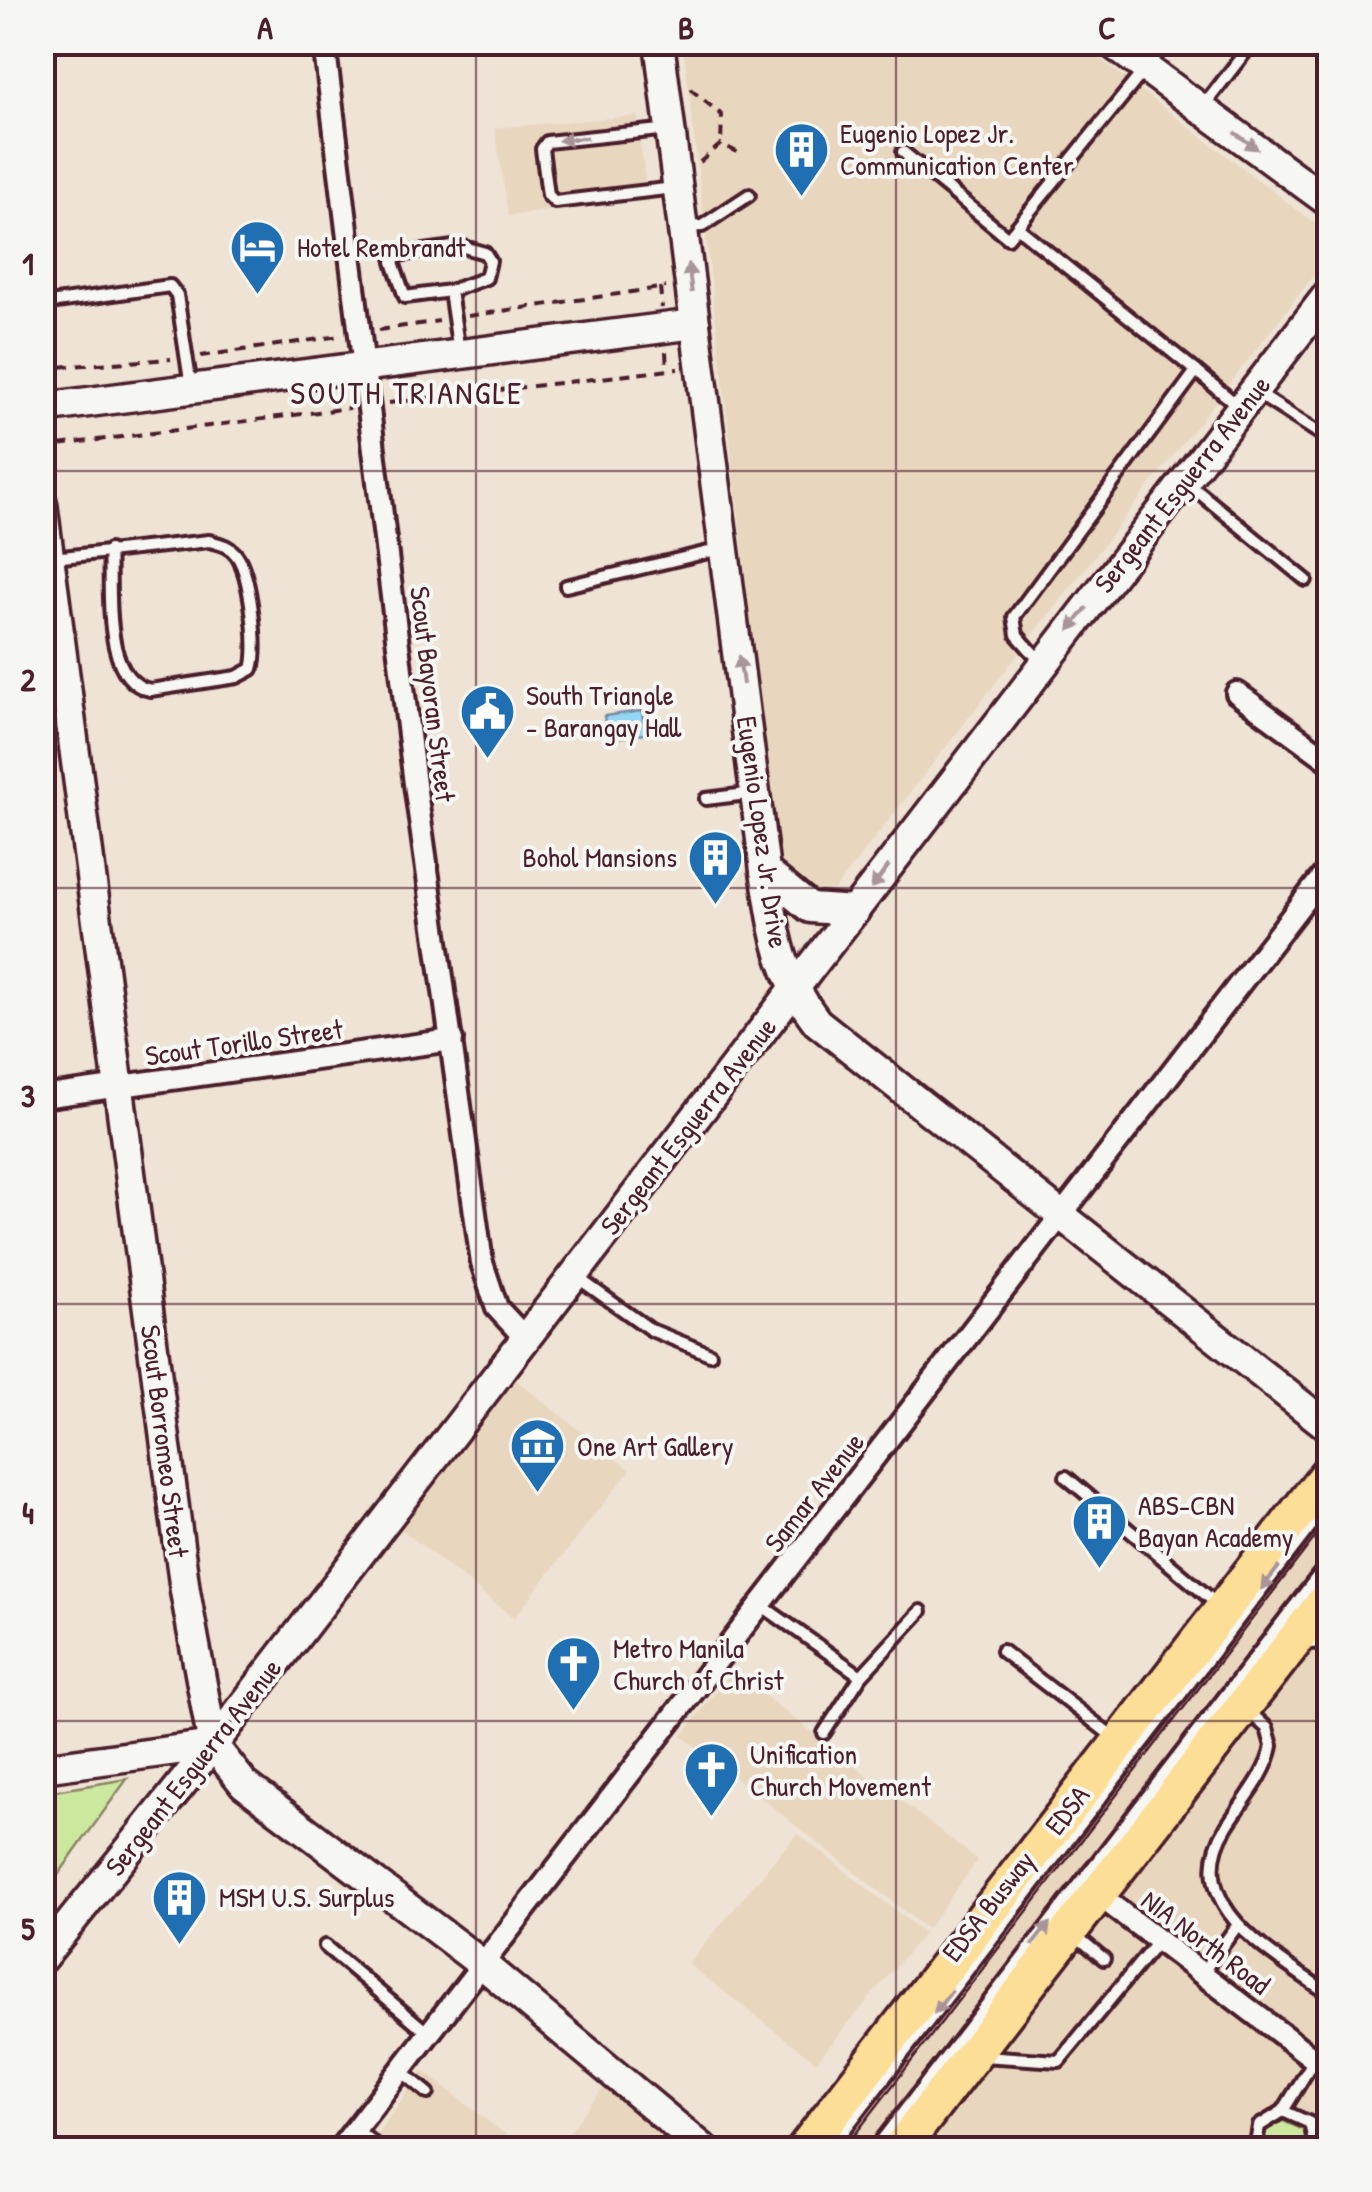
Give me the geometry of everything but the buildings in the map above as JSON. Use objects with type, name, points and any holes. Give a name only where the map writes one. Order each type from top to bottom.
[{"type":"highway","name":"EDSA","points":[[804,2150],[1330,1471]]},
{"type":"highway","points":[[900,2150],[1330,1595]]},
{"type":"street","name":"Scout Bayoran Street","points":[[324,42],[415,784],[482,1262],[497,1308],[525,1338]]},
{"type":"street","name":"Eugenio Lopez Jr. Drive","points":[[659,42],[676,176],[693,226],[695,324],[765,871],[778,956],[793,990],[817,1022],[1330,1428]]},
{"type":"street","points":[[1110,42],[1330,202]]},
{"type":"street","name":"Sergeant Esguerra Avenue","points":[[42,1958],[213,1745],[572,1273],[1330,292]]},
{"type":"street","points":[[42,408],[695,324]]},
{"type":"street","name":"Scout Borromeo Street","points":[[42,503],[185,1591],[213,1745],[244,1784],[482,1964],[687,2144]]},
{"type":"street","points":[[1238,693],[1330,761]]},
{"type":"street","name":"Samar Avenue","points":[[339,2150],[1330,867]]},
{"type":"street","points":[[765,871],[810,908],[855,911]]},
{"type":"street","name":"Scout Torillo Street","points":[[42,1097],[452,1040]]},
{"type":"street","points":[[42,1768],[213,1745]]},
{"type":"street","name":"NIA North Road","points":[[1097,1894],[1322,2066]]},
{"type":"lane","points":[[903,152],[1008,238],[1167,42]]},
{"type":"lane","points":[[1202,109],[1253,42]]},
{"type":"lane","points":[[670,129],[547,142],[542,149],[548,195],[555,202],[676,176]]},
{"type":"lane","points":[[693,226],[749,195]]},
{"type":"lane","points":[[1017,228],[1196,370],[1330,440]]},
{"type":"lane","points":[[460,246],[485,253],[490,262],[486,278],[450,291],[405,297],[393,262],[397,255],[460,246]]},
{"type":"lane","points":[[42,304],[170,286],[177,295],[192,388]]},
{"type":"lane","points":[[450,291],[459,353]]},
{"type":"lane","points":[[1043,664],[1017,635],[1014,617],[1196,370]]},
{"type":"lane","points":[[1184,481],[1306,580]]},
{"type":"lane","points":[[49,558],[109,550],[209,541],[234,552],[247,584],[252,668],[237,677],[150,690],[136,688],[121,669],[115,643],[109,550]]},
{"type":"lane","points":[[566,586],[726,547]]},
{"type":"lane","points":[[706,799],[758,793]]},
{"type":"lane","points":[[572,1273],[651,1330],[710,1354]]},
{"type":"lane","points":[[1066,1477],[1223,1609]]},
{"type":"lane","name":"EDSA Busway","points":[[830,2150],[1330,1501]]},
{"type":"lane","points":[[874,2150],[1330,1560]]},
{"type":"lane","points":[[762,1606],[861,1676]]},
{"type":"lane","points":[[824,1733],[861,1676],[922,1611]]},
{"type":"lane","points":[[1290,1645],[1330,1641]]},
{"type":"lane","points":[[1002,1651],[1120,1742]]},
{"type":"lane","points":[[1243,1706],[1266,1728],[1272,1746],[1216,1849],[1214,1882],[1236,1926],[1330,1994]]},
{"type":"lane","points":[[1202,1972],[1236,1926]]},
{"type":"lane","points":[[1069,1930],[1104,1959]]},
{"type":"lane","points":[[972,2055],[1059,2060],[1124,1975],[1158,1940]]},
{"type":"lane","points":[[325,1946],[428,2034]]},
{"type":"lane","points":[[1255,2150],[1259,2126],[1283,2112],[1322,2066]]},
{"type":"lane","points":[[400,2070],[428,2094]]},
{"type":"lane","points":[[1283,2112],[1310,2123],[1316,2150]]},
{"type":"lane","points":[[355,2129],[382,2150]]},
{"type":"path","points":[[676,176],[721,144],[722,115],[690,89]]},
{"type":"path","points":[[721,144],[741,154]]},
{"type":"shaded area","points":[[683,43],[1079,43],[1329,234],[1329,256],[834,890],[819,891],[797,882],[780,864]]},
{"type":"shaded area","points":[[637,116],[647,198],[508,216],[495,128]]},
{"type":"shaded area","points":[[512,1377],[630,1470],[514,1618],[396,1525]]},
{"type":"shaded area","points":[[1329,1509],[1329,2149],[836,2149]]},
{"type":"shaded area","points":[[732,1671],[978,1860],[927,1929],[682,1736]]},
{"type":"shaded area","points":[[797,1833],[924,1933],[816,2062],[688,1964]]},
{"type":"shaded area","points":[[423,2070],[524,2149],[368,2147]]},
{"type":"shaded area","points":[[606,2084],[691,2150],[556,2150]]},
{"type":"green space","points":[[127,1779],[43,1896],[43,1793]]},
{"type":"green space","points":[[1281,2120],[1304,2130],[1309,2149],[1261,2150],[1267,2128]]},
{"type":"water","points":[[642,711],[645,734],[607,739],[604,716]]},
{"type":"tram line","points":[[843,2150],[1330,1518]]},
{"type":"place","name":"Eugenio Lopez Jr. Communication Center","points":[[801,198]]},
{"type":"place","name":"Hotel Rembrandt","points":[[258,296]]},
{"type":"place","name":"South Triangle - Barangay Hall","points":[[487,760]]},
{"type":"place","name":"Bohol Mansions","points":[[716,906]]},
{"type":"place","name":"One Art Gallery","points":[[538,1495]]},
{"type":"place","name":"ABS-CBN Bayan Academy","points":[[1099,1570]]},
{"type":"place","name":"Metro Manila Church of Christ","points":[[574,1713]]},
{"type":"place","name":"Unification Church Movement","points":[[711,1819]]},
{"type":"place","name":"MSM U.S. Surplus","points":[[180,1946]]},
{"type":"district","name":"SOUTH TRIANGLE","points":[[407,393]]}]
